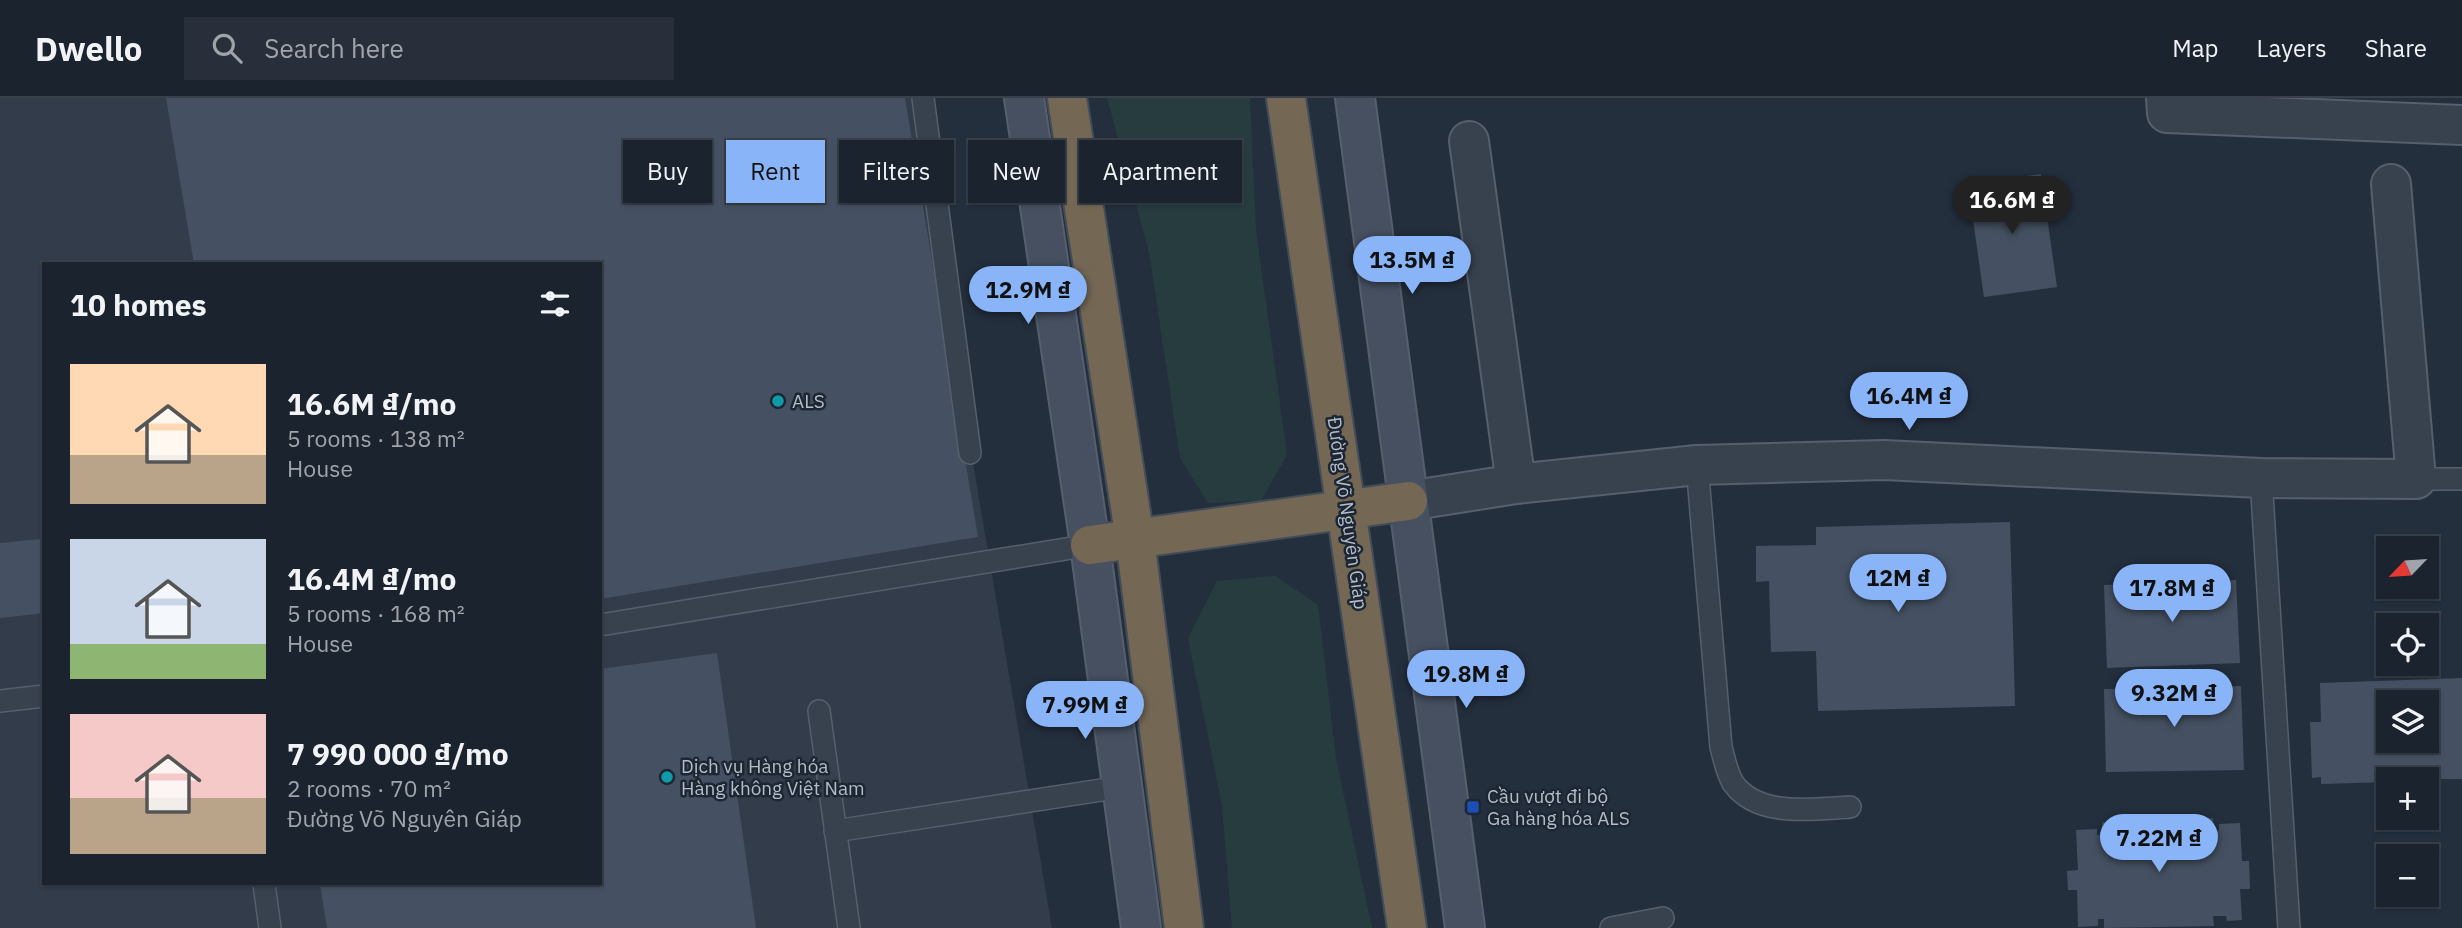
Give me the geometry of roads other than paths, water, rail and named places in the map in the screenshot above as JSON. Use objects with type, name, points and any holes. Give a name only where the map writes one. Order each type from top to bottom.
[{"type":"highway","points":[[1068,98],[1135,538],[1184,928]]},
{"type":"highway","name":"Đường Võ Nguyên Giáp","points":[[1286,98],[1407,928]]},
{"type":"highway","points":[[1090,545],[1408,501]]},
{"type":"main road","points":[[1024,98],[1090,545],[1141,928]]},
{"type":"main road","points":[[1355,98],[1465,928]]},
{"type":"street","points":[[2166,98],[2167,113],[2462,125]]},
{"type":"street","points":[[1469,141],[1516,484]]},
{"type":"street","points":[[1408,501],[1516,484],[1698,465],[1885,460],[2262,478],[2416,479],[2391,184]]},
{"type":"lane","points":[[923,98],[970,453]]},
{"type":"lane","points":[[1698,465],[1721,747],[1732,781],[1749,800],[1796,810],[1850,807]]},
{"type":"lane","points":[[2262,478],[2289,928]]},
{"type":"lane","points":[[2416,479],[2462,479]]},
{"type":"lane","points":[[602,625],[1090,545]]},
{"type":"lane","points":[[0,701],[42,696]]},
{"type":"lane","points":[[819,712],[849,928]]},
{"type":"lane","points":[[835,831],[1121,787]]},
{"type":"lane","points":[[264,885],[270,928]]},
{"type":"lane","points":[[1611,928],[1663,918]]},
{"type":"place","name":"ALS","points":[[778,401]]},
{"type":"place","name":"Dịch vụ Hàng hóa Hàng không Việt Nam","points":[[667,777]]},
{"type":"place","name":"Cầu vượt đi bộ Ga hàng hóa ALS","points":[[1473,807]]}]
